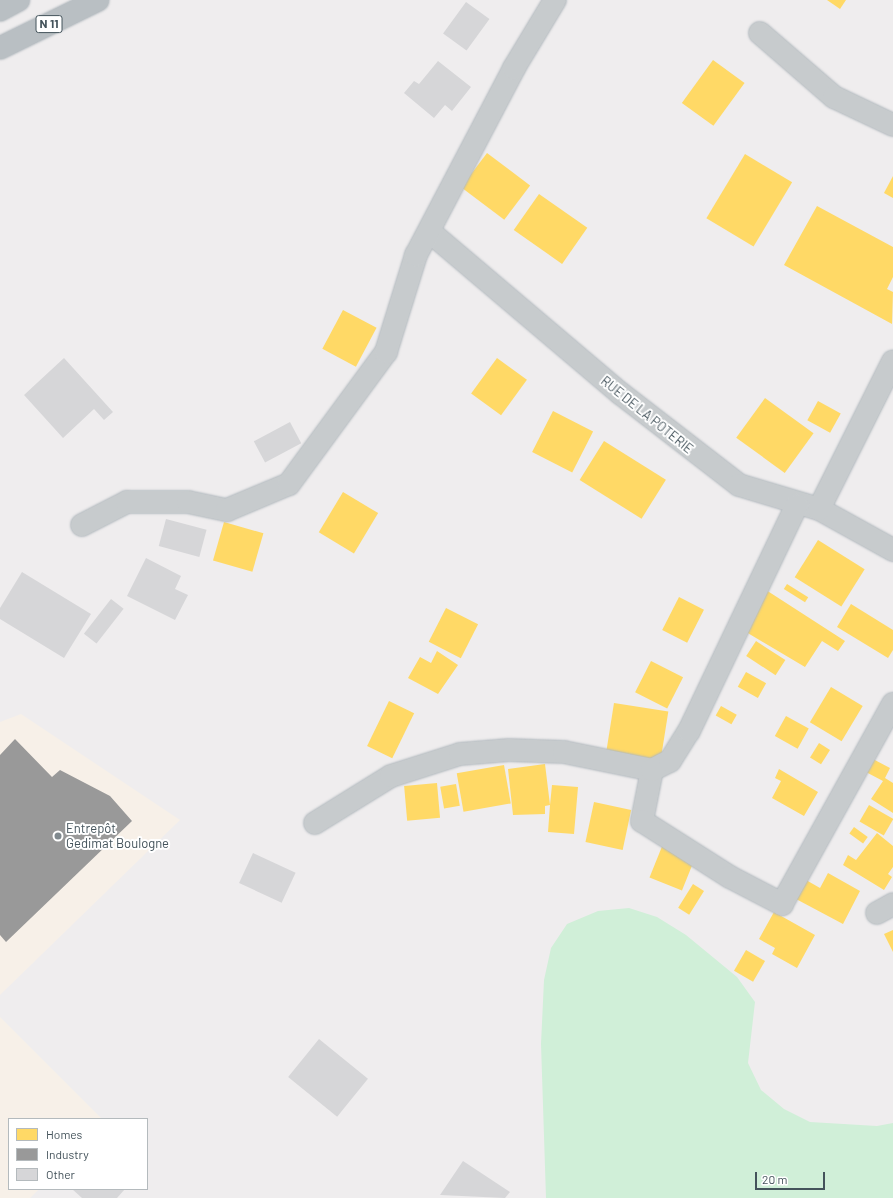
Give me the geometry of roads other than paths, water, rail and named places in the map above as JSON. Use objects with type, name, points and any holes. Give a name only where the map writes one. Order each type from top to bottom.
[{"type":"highway","points":[[0,10],[19,0]]},
{"type":"highway","name":"N 11","points":[[0,48],[98,0]]},
{"type":"street","points":[[82,525],[126,502],[188,502],[227,510],[289,484],[386,352],[416,254],[430,232],[514,68],[555,0]]},
{"type":"street","points":[[760,33],[834,97],[893,125]]},
{"type":"street","name":"RUE DE LA POTERIE","points":[[430,232],[693,453],[739,485],[797,505],[819,509],[893,550]]},
{"type":"street","points":[[819,509],[893,361]]},
{"type":"street","points":[[315,823],[391,776],[460,754],[509,750],[564,752],[652,770],[670,761],[688,731],[797,505]]},
{"type":"street","points":[[652,770],[642,821],[730,877],[782,904],[893,704]]},
{"type":"place","name":"Entrepôt Gedimat Boulogne","points":[[58,836]]}]
